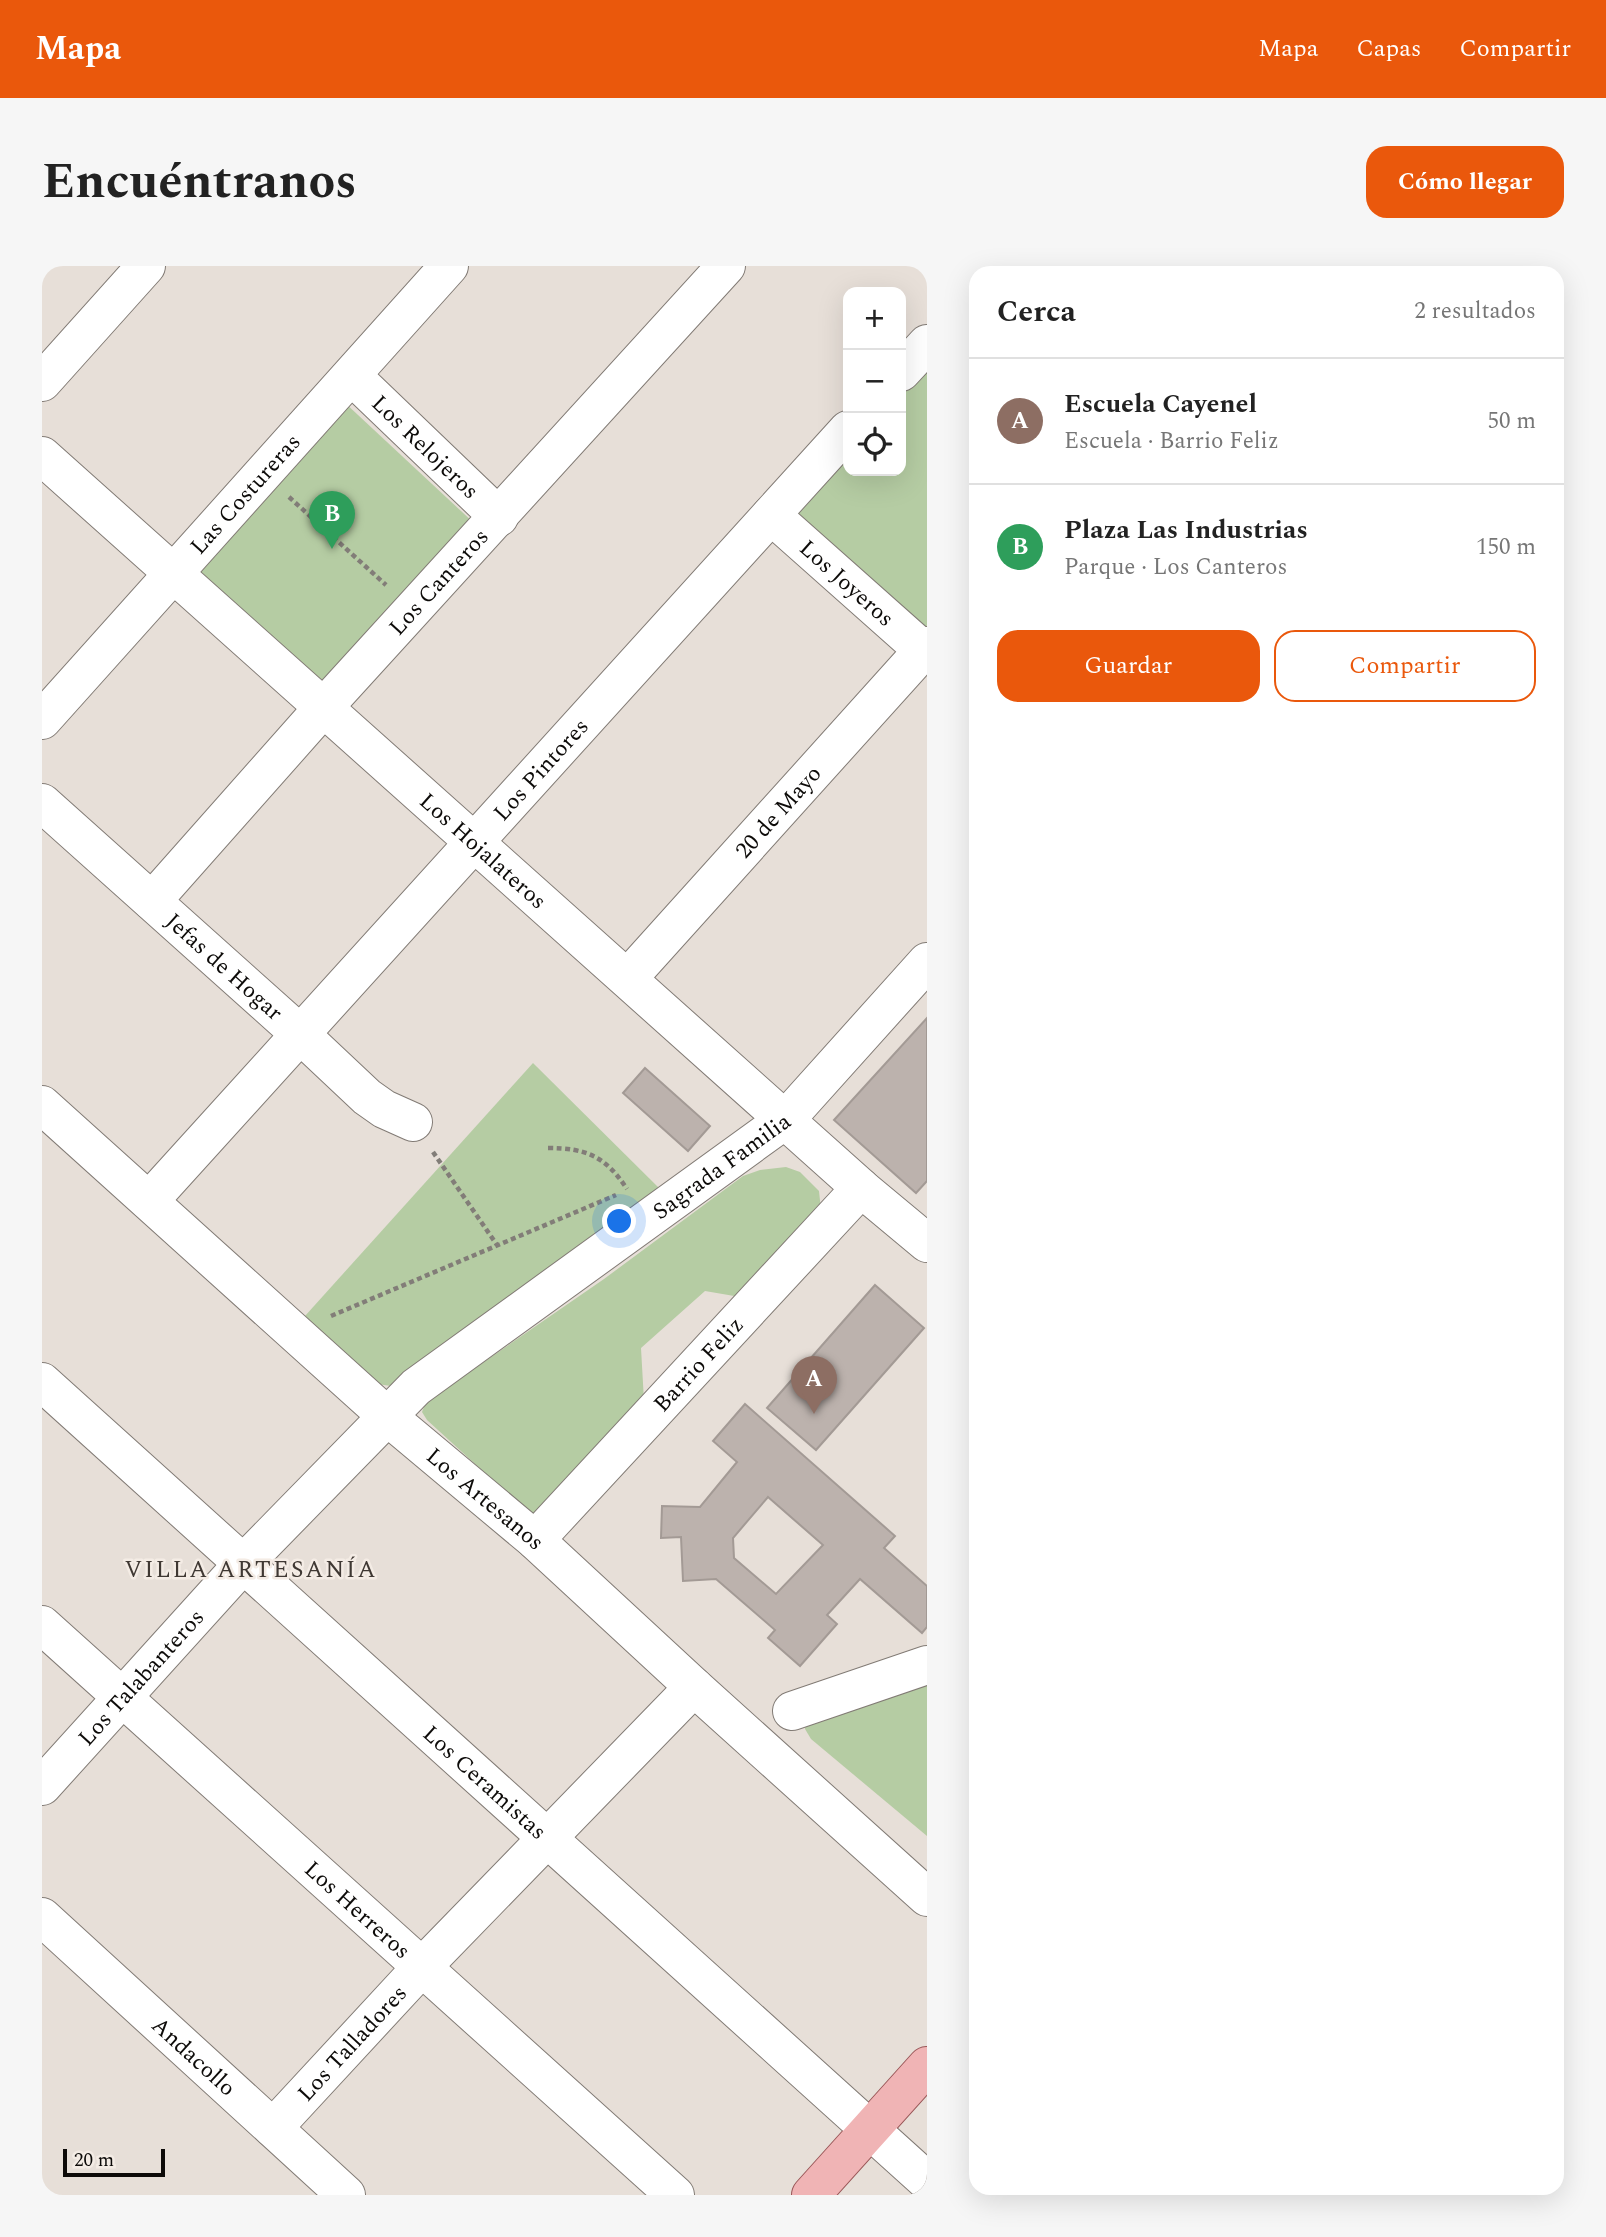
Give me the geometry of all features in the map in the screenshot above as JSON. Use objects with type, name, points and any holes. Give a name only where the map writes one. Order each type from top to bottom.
[{"type":"main road","points":[[811,2195],[927,2066]]},
{"type":"street","points":[[42,382],[146,266]]},
{"type":"street","name":"Las Costureras","points":[[42,720],[449,266]]},
{"type":"street","name":"Los Canteros","points":[[152,901],[323,708],[726,266]]},
{"type":"street","points":[[906,367],[927,344]]},
{"type":"street","name":"Los Relojeros","points":[[352,376],[499,517]]},
{"type":"street","name":"Los Pintores","points":[[149,1201],[299,1032],[843,436]]},
{"type":"street","name":"Los Hojalateros","points":[[42,456],[861,1188],[927,1243]]},
{"type":"street","name":"Los Joyeros","points":[[771,515],[925,648]]},
{"type":"street","name":"20 de Mayo","points":[[628,978],[925,648]]},
{"type":"street","name":"Jefas de Hogar","points":[[42,803],[299,1032],[367,1097],[413,1122]]},
{"type":"street","name":"Sagrada Familia","points":[[388,1417],[416,1387],[786,1119],[927,962]]},
{"type":"street","name":"Los Artesanos","points":[[42,1105],[388,1417],[535,1540],[927,1897]]},
{"type":"street","name":"Barrio Feliz","points":[[535,1540],[861,1188]]},
{"type":"street","name":"Los Ceramistas","points":[[42,1382],[927,2181]]},
{"type":"street","name":"Los Talabanteros","points":[[42,1786],[243,1564],[388,1417]]},
{"type":"street","name":"Los Herreros","points":[[42,1625],[674,2195]]},
{"type":"street","points":[[792,1711],[927,1665]]},
{"type":"street","name":"Los Talladores","points":[[273,2128],[421,1968],[694,1687]]},
{"type":"street","name":"Andacollo","points":[[42,1917],[346,2195]]},
{"type":"path","points":[[262,472],[413,609]]},
{"type":"path","points":[[413,1122],[497,1245]]},
{"type":"path","points":[[294,1332],[628,1190],[615,1171],[590,1153],[548,1148]]},
{"type":"green space","points":[[927,360],[927,626],[919,634],[788,512],[843,452],[843,476],[906,476],[906,383]]},
{"type":"green space","points":[[343,401],[476,525],[323,690],[189,573]]},
{"type":"green space","points":[[533,1063],[661,1190],[391,1386],[377,1384],[305,1316]]},
{"type":"green space","points":[[786,1167],[800,1172],[819,1191],[821,1210],[740,1297],[705,1291],[641,1348],[644,1401],[535,1519],[427,1420],[422,1412],[426,1402],[604,1279],[743,1176],[760,1170]]},
{"type":"green space","points":[[927,1680],[927,1836],[811,1739],[805,1729],[806,1717]]},
{"type":"building","points":[[927,1018],[927,1181],[916,1193],[834,1120]]},
{"type":"building","points":[[645,1068],[710,1126],[688,1151],[623,1093]]},
{"type":"building","points":[[875,1285],[924,1328],[816,1450],[767,1408]]},
{"type":"building","points":[[745,1404],[895,1536],[884,1548],[927,1586],[927,1627],[922,1633],[860,1579],[827,1615],[837,1624],[800,1666],[768,1638],[775,1630],[716,1579],[683,1581],[681,1537],[661,1538],[662,1506],[700,1507],[737,1462],[713,1441]],"holes":[[[768,1497],[823,1545],[776,1594],[734,1558],[733,1538]]]},
{"type":"place","name":"Plaza Las Industrias","points":[[332,549]]},
{"type":"place","name":"Escuela Cayenel","points":[[814,1414]]},
{"type":"district","name":"VILLA ARTESANÍA","points":[[251,1569]]}]
